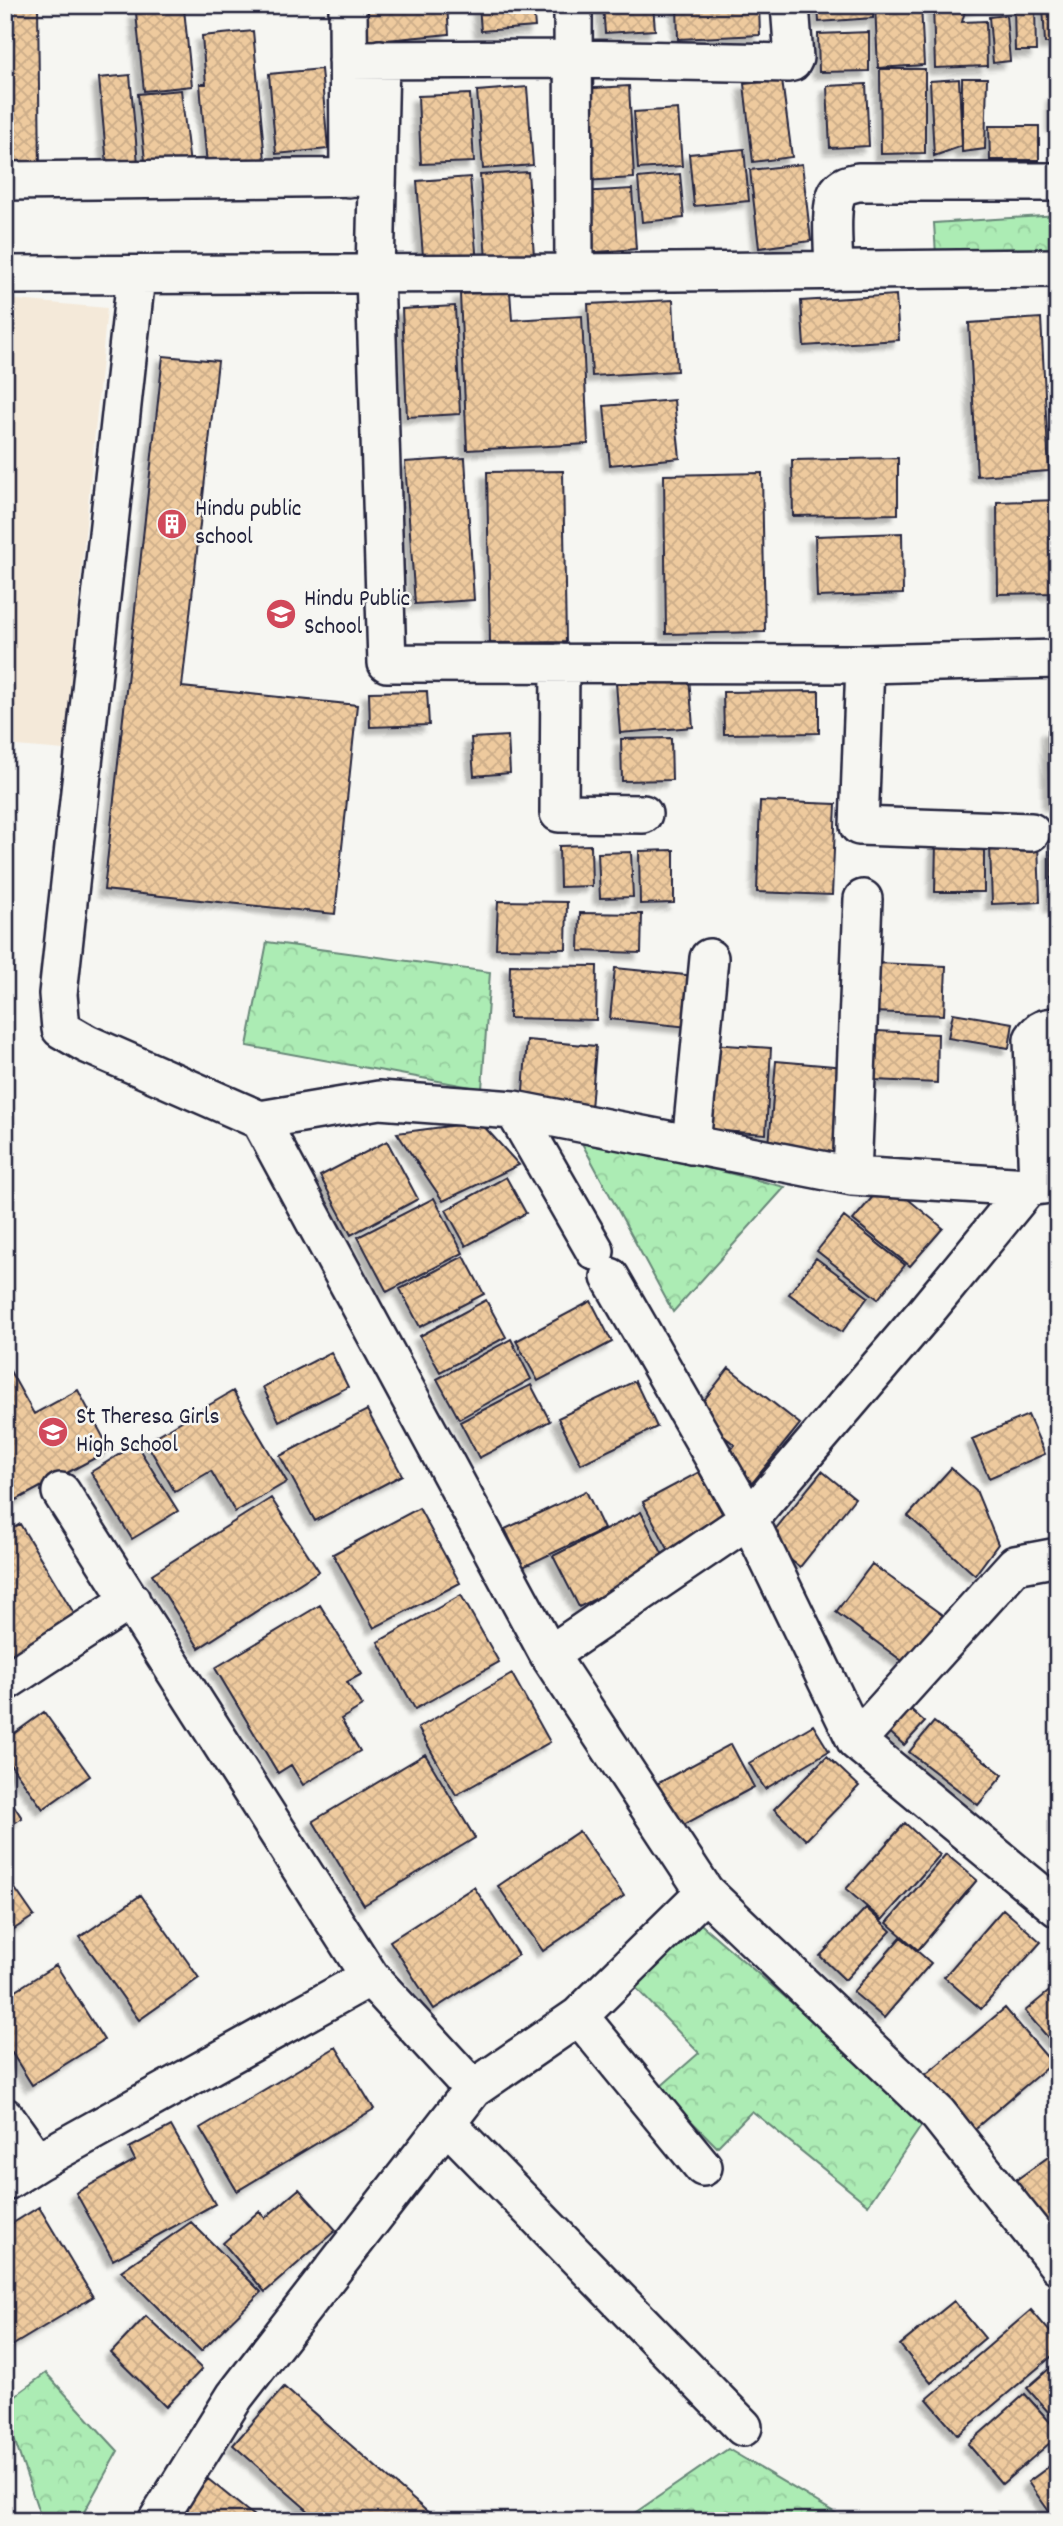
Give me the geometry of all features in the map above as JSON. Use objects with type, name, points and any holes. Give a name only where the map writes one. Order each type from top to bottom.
[{"type":"street","points":[[348,5],[364,60],[363,177],[375,274],[387,663],[865,664],[1058,659]]},
{"type":"street","points":[[573,5],[574,273]]},
{"type":"street","points":[[364,60],[788,63],[794,58],[790,5]]},
{"type":"street","points":[[5,181],[363,177]]},
{"type":"street","points":[[834,271],[834,205],[836,193],[846,185],[858,182],[1058,182]]},
{"type":"street","points":[[5,275],[1058,268]]},
{"type":"street","points":[[136,276],[58,993],[59,1025],[64,1031],[87,1044],[260,1120],[379,1100],[514,1110],[852,1176],[1041,1185]]},
{"type":"street","points":[[560,663],[559,813],[643,814]]},
{"type":"street","points":[[865,664],[859,826],[1031,832]]},
{"type":"street","points":[[852,1176],[863,899]]},
{"type":"street","points":[[691,1145],[709,958]]},
{"type":"street","points":[[549,1654],[749,1519],[924,1314],[1041,1185],[1033,1039],[1037,1032],[1045,1027],[1058,1027]]},
{"type":"street","points":[[514,1110],[749,1519],[856,1741],[1058,1908]]},
{"type":"street","points":[[260,1120],[549,1654],[705,1892],[938,2114],[1058,2264]]},
{"type":"street","points":[[61,1492],[370,1977],[473,2088]]},
{"type":"street","points":[[856,1741],[1015,1565],[1058,1557]]},
{"type":"street","points":[[5,1682],[131,1600]]},
{"type":"street","points":[[157,2521],[235,2396],[473,2088],[579,2016],[705,1892]]},
{"type":"street","points":[[5,2182],[370,1977]]},
{"type":"street","points":[[579,2016],[703,2167]]},
{"type":"street","points":[[5,2117],[37,2162]]},
{"type":"street","points":[[447,2124],[743,2427]]},
{"type":"shaded area","points":[[5,299],[107,308],[64,750],[5,745]]},
{"type":"green space","points":[[1058,215],[1058,255],[936,255],[934,223]]},
{"type":"green space","points":[[267,942],[490,972],[482,1089],[247,1046]]},
{"type":"green space","points":[[578,1136],[785,1187],[673,1312]]},
{"type":"green space","points":[[695,1919],[926,2119],[868,2205],[752,2111],[717,2147],[659,2088],[699,2053],[633,1985]]},
{"type":"green space","points":[[46,2373],[118,2451],[79,2521],[42,2521],[5,2412],[5,2403]]},
{"type":"green space","points":[[728,2449],[849,2521],[623,2521]]},
{"type":"building","points":[[5,5],[38,5],[40,171],[5,171]]},
{"type":"building","points":[[366,5],[447,5],[449,34],[366,42]]},
{"type":"building","points":[[479,5],[533,5],[535,27],[481,31]]},
{"type":"building","points":[[603,5],[653,5],[655,30],[605,33]]},
{"type":"building","points":[[677,5],[759,5],[760,35],[678,39]]},
{"type":"building","points":[[818,5],[873,5],[873,18],[819,22]]},
{"type":"building","points":[[875,5],[921,5],[924,65],[878,68]]},
{"type":"building","points":[[933,5],[983,5],[965,11],[962,22],[986,21],[987,66],[935,68]]},
{"type":"building","points":[[1014,5],[1035,5],[1036,51],[1015,51]]},
{"type":"building","points":[[1043,5],[1058,5],[1058,43],[1045,43]]},
{"type":"building","points":[[184,9],[192,86],[144,91],[136,13]]},
{"type":"building","points":[[1006,15],[1010,61],[993,63],[989,17]]},
{"type":"building","points":[[253,31],[265,160],[207,166],[200,84],[206,84],[202,36]]},
{"type":"building","points":[[869,32],[869,71],[819,72],[818,34]]},
{"type":"building","points":[[321,69],[328,149],[276,154],[269,74]]},
{"type":"building","points":[[880,69],[925,69],[925,153],[881,154]]},
{"type":"building","points":[[130,75],[138,163],[107,165],[99,78]]},
{"type":"building","points":[[962,78],[987,78],[985,149],[962,152]]},
{"type":"building","points":[[959,79],[962,146],[934,156],[930,81]]},
{"type":"building","points":[[782,80],[792,157],[753,162],[744,84]]},
{"type":"building","points":[[866,84],[869,146],[830,148],[827,86]]},
{"type":"building","points":[[629,86],[634,178],[583,181],[578,89]]},
{"type":"building","points":[[527,87],[533,165],[483,169],[477,91]]},
{"type":"building","points":[[181,90],[190,165],[146,170],[138,94]]},
{"type":"building","points":[[470,94],[474,162],[421,164],[418,96]]},
{"type":"building","points":[[1053,96],[1058,96],[1058,126],[1053,126]]},
{"type":"building","points":[[678,109],[682,166],[638,169],[634,112]]},
{"type":"building","points":[[989,126],[1039,126],[1039,160],[990,160]]},
{"type":"building","points":[[744,149],[749,201],[694,206],[689,154]]},
{"type":"building","points":[[802,164],[811,241],[759,248],[750,170]]},
{"type":"building","points":[[528,172],[534,256],[486,260],[480,175]]},
{"type":"building","points":[[680,174],[684,218],[642,222],[638,178]]},
{"type":"building","points":[[470,177],[477,264],[424,269],[417,181]]},
{"type":"building","points":[[632,189],[636,249],[585,253],[580,192]]},
{"type":"building","points":[[510,291],[512,320],[582,316],[588,444],[467,450],[460,294]]},
{"type":"building","points":[[896,295],[899,340],[804,346],[801,301]]},
{"type":"building","points":[[673,300],[677,371],[592,376],[588,304]]},
{"type":"building","points":[[455,306],[460,414],[407,417],[402,309]]},
{"type":"building","points":[[1041,318],[1049,471],[977,476],[969,323]]},
{"type":"building","name":"Hindu public school","points":[[163,356],[218,361],[182,687],[357,705],[335,914],[104,890]]},
{"type":"building","points":[[674,400],[680,458],[610,465],[604,406]]},
{"type":"building","points":[[1055,422],[1058,422],[1058,470],[1057,470]]},
{"type":"building","points":[[465,458],[474,600],[415,604],[405,462]]},
{"type":"building","points":[[898,458],[898,514],[793,516],[792,460]]},
{"type":"building","points":[[563,471],[566,642],[490,643],[487,472]]},
{"type":"building","points":[[762,473],[765,632],[666,634],[664,475]]},
{"type":"building","points":[[1058,500],[1058,593],[998,594],[997,502]]},
{"type":"building","points":[[902,533],[903,594],[817,597],[815,536]]},
{"type":"building","points":[[689,677],[693,727],[620,733],[616,683]]},
{"type":"building","points":[[427,691],[429,725],[370,727],[369,692]]},
{"type":"building","points":[[819,691],[819,733],[724,734],[723,692]]},
{"type":"building","points":[[1048,730],[1058,730],[1058,803],[1049,804]]},
{"type":"building","points":[[508,736],[510,773],[474,776],[471,738]]},
{"type":"building","points":[[671,738],[672,780],[622,781],[621,739]]},
{"type":"building","points":[[760,801],[836,804],[832,895],[757,892]]},
{"type":"building","points":[[936,841],[984,841],[984,892],[935,892]]},
{"type":"building","points":[[1038,842],[1040,902],[992,904],[990,845]]},
{"type":"building","points":[[591,845],[592,886],[560,887],[559,846]]},
{"type":"building","points":[[674,850],[674,903],[640,904],[639,851]]},
{"type":"building","points":[[1051,850],[1058,850],[1058,906],[1051,906]]},
{"type":"building","points":[[631,852],[633,897],[600,898],[598,853]]},
{"type":"building","points":[[498,901],[567,902],[566,949],[496,948]]},
{"type":"building","points":[[580,913],[642,914],[641,953],[579,951]]},
{"type":"building","points":[[876,963],[946,966],[944,1015],[874,1012]]},
{"type":"building","points":[[510,965],[597,966],[596,1020],[509,1018]]},
{"type":"building","points":[[615,968],[695,976],[689,1027],[610,1019]]},
{"type":"building","points":[[953,1013],[1013,1023],[1009,1048],[948,1038]]},
{"type":"building","points":[[877,1031],[938,1034],[937,1083],[875,1080]]},
{"type":"building","points":[[527,1040],[596,1046],[591,1109],[522,1104]]},
{"type":"building","points":[[1058,1040],[1058,1165],[1057,1165],[1036,1044]]},
{"type":"building","points":[[711,1044],[771,1048],[766,1134],[705,1130]]},
{"type":"building","points":[[776,1061],[845,1067],[837,1164],[768,1158]]},
{"type":"building","points":[[480,1122],[519,1165],[443,1201],[397,1133]]},
{"type":"building","points":[[387,1141],[418,1199],[351,1235],[320,1176]]},
{"type":"building","points":[[506,1177],[526,1213],[466,1246],[446,1210]]},
{"type":"building","points":[[886,1181],[943,1228],[910,1266],[853,1220]]},
{"type":"building","points":[[434,1198],[463,1253],[387,1292],[358,1237]]},
{"type":"building","points":[[844,1217],[905,1265],[878,1299],[817,1251]]},
{"type":"building","points":[[464,1256],[484,1294],[420,1327],[400,1289]]},
{"type":"building","points":[[816,1258],[868,1297],[842,1332],[789,1294]]},
{"type":"building","points":[[486,1300],[506,1337],[440,1372],[420,1336]]},
{"type":"building","points":[[591,1301],[612,1342],[538,1381],[516,1341]]},
{"type":"building","points":[[511,1339],[531,1379],[459,1419],[437,1379]]},
{"type":"building","points":[[331,1352],[348,1387],[279,1421],[263,1387]]},
{"type":"building","name":"St Theresa Girls High School","points":[[5,1362],[34,1414],[78,1390],[110,1450],[5,1506]]},
{"type":"building","points":[[729,1368],[800,1424],[749,1487],[720,1464],[735,1445],[694,1413]]},
{"type":"building","points":[[635,1381],[657,1427],[581,1464],[558,1418]]},
{"type":"building","points":[[531,1385],[550,1421],[479,1458],[460,1422]]},
{"type":"building","points":[[233,1391],[287,1482],[235,1512],[211,1471],[175,1492],[146,1442]]},
{"type":"building","points":[[367,1410],[402,1475],[315,1521],[280,1456]]},
{"type":"building","points":[[1028,1415],[1045,1454],[989,1478],[972,1439]]},
{"type":"building","points":[[136,1444],[178,1511],[132,1539],[91,1472]]},
{"type":"building","points":[[951,1468],[976,1490],[998,1544],[975,1575],[908,1516]]},
{"type":"building","points":[[822,1471],[855,1498],[800,1567],[766,1541]]},
{"type":"building","points":[[699,1472],[726,1520],[669,1551],[643,1502]]},
{"type":"building","points":[[586,1491],[604,1529],[523,1567],[505,1529]]},
{"type":"building","points":[[271,1498],[319,1571],[199,1648],[152,1574]]},
{"type":"building","points":[[419,1508],[460,1583],[374,1628],[333,1554]]},
{"type":"building","points":[[641,1512],[667,1563],[579,1607],[553,1556]]},
{"type":"building","points":[[20,1524],[78,1620],[5,1665],[5,1533]]},
{"type":"building","points":[[872,1564],[945,1617],[909,1666],[836,1612]]},
{"type":"building","points":[[461,1595],[499,1662],[415,1709],[378,1642]]},
{"type":"building","points":[[320,1605],[362,1674],[347,1682],[362,1706],[341,1719],[360,1751],[303,1785],[291,1765],[278,1773],[215,1668]]},
{"type":"building","points":[[512,1674],[550,1742],[456,1795],[418,1728]]},
{"type":"building","points":[[905,1704],[925,1722],[904,1745],[885,1728]]},
{"type":"building","points":[[44,1712],[90,1776],[43,1809],[5,1757],[5,1740]]},
{"type":"building","points":[[934,1722],[1003,1775],[978,1805],[909,1752]]},
{"type":"building","points":[[813,1725],[829,1751],[765,1789],[749,1763]]},
{"type":"building","points":[[731,1744],[754,1787],[678,1828],[655,1785]]},
{"type":"building","points":[[425,1754],[475,1838],[364,1905],[313,1821]]},
{"type":"building","points":[[827,1756],[859,1786],[806,1840],[774,1809]]},
{"type":"building","points":[[5,1792],[22,1818],[5,1829]]},
{"type":"building","points":[[905,1823],[940,1855],[882,1920],[846,1889]]},
{"type":"building","points":[[579,1831],[624,1896],[543,1951],[498,1886]]},
{"type":"building","points":[[946,1854],[977,1880],[918,1950],[887,1923]]},
{"type":"building","points":[[5,1874],[34,1916],[5,1935]]},
{"type":"building","points":[[474,1887],[518,1955],[434,2009],[390,1941]]},
{"type":"building","points":[[141,1895],[199,1978],[139,2020],[80,1937]]},
{"type":"building","points":[[866,1908],[891,1931],[845,1980],[820,1956]]},
{"type":"building","points":[[1003,1909],[1041,1942],[981,2009],[944,1977]]},
{"type":"building","points":[[901,1937],[931,1963],[884,2018],[853,1992]]},
{"type":"building","points":[[56,1965],[104,2040],[32,2085],[5,2042],[5,1997]]},
{"type":"building","points":[[1058,1984],[1058,2049],[1025,2011]]},
{"type":"building","points":[[1005,2008],[1052,2063],[971,2132],[924,2076]]},
{"type":"building","points":[[336,2047],[374,2109],[237,2191],[200,2128]]},
{"type":"building","points":[[171,2126],[215,2204],[113,2260],[76,2193],[135,2160],[129,2148]]},
{"type":"building","points":[[1058,2150],[1058,2221],[1038,2235],[1005,2188]]},
{"type":"building","points":[[299,2189],[336,2230],[265,2292],[223,2243],[259,2211],[265,2218]]},
{"type":"building","points":[[39,2207],[93,2297],[5,2350],[5,2228]]},
{"type":"building","points":[[191,2222],[261,2292],[201,2351],[121,2271]]},
{"type":"building","points":[[954,2301],[985,2338],[931,2383],[900,2345]]},
{"type":"building","points":[[1031,2310],[1058,2341],[1058,2351],[958,2435],[927,2399]]},
{"type":"building","points":[[146,2316],[202,2369],[166,2407],[111,2353]]},
{"type":"building","points":[[1058,2361],[1058,2423],[1027,2388]]},
{"type":"building","points":[[284,2387],[438,2521],[320,2521],[233,2445]]},
{"type":"building","points":[[1025,2394],[1058,2431],[1058,2436],[1002,2484],[968,2444]]},
{"type":"building","points":[[1058,2460],[1058,2521],[1056,2521],[1028,2482]]},
{"type":"building","points":[[208,2479],[260,2521],[174,2521]]},
{"type":"place","name":"Hindu public school","points":[[172,524]]},
{"type":"place","name":"Hindu Public School","points":[[281,614]]},
{"type":"place","name":"St Theresa Girls High School","points":[[53,1432]]}]
